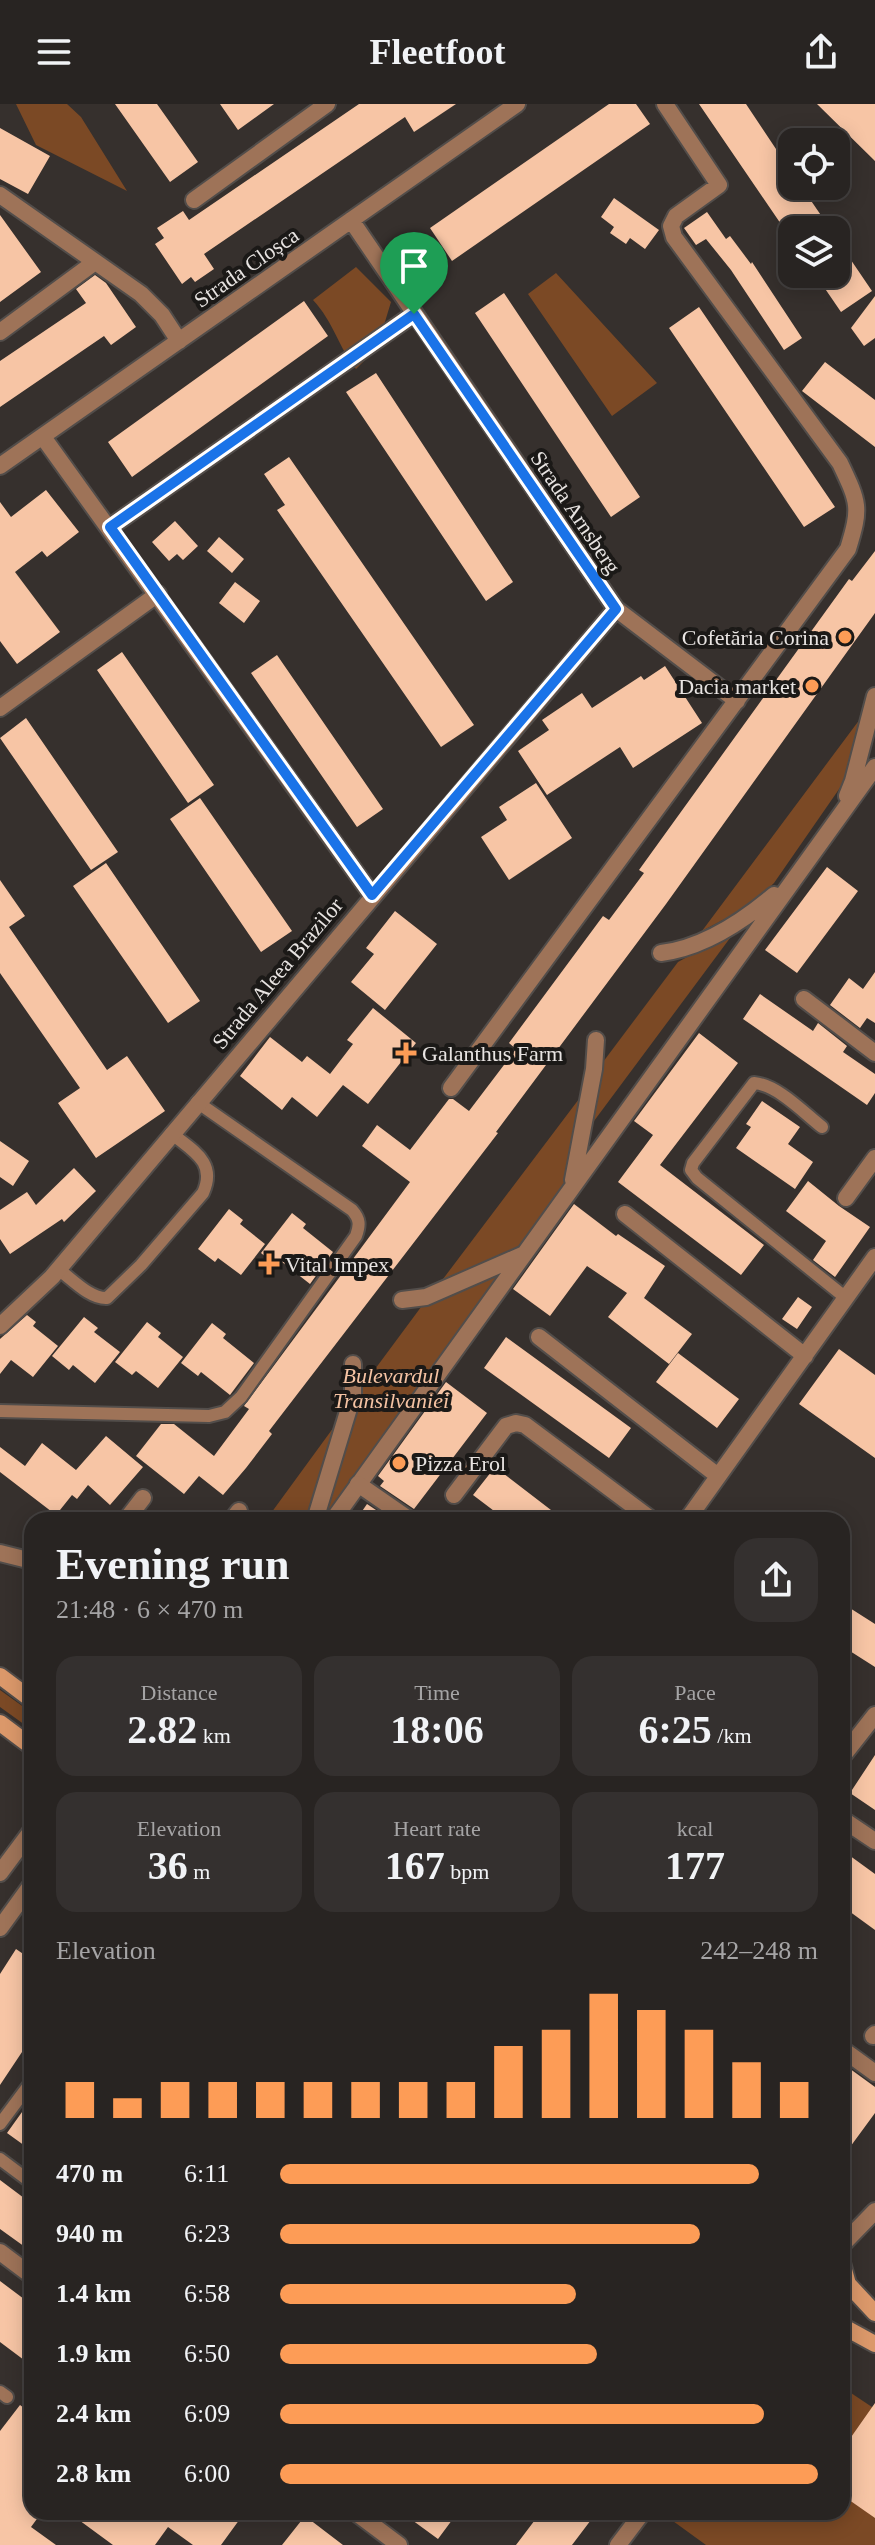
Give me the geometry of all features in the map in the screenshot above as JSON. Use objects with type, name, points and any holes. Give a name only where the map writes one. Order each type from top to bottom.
[{"type":"main road","points":[[0,1676],[24,1694]]},
{"type":"main road","points":[[0,1723],[24,1741]]},
{"type":"main road","points":[[850,2286],[875,2313]]},
{"type":"main road","points":[[850,2330],[875,2344]]},
{"type":"street","points":[[194,200],[327,104]]},
{"type":"street","points":[[451,1088],[848,549],[858,518],[855,494],[840,463],[674,237],[671,226],[676,216],[719,185],[665,104]]},
{"type":"street","name":"Strada Cloșca","points":[[0,466],[351,220],[505,107]]},
{"type":"street","points":[[0,195],[141,294],[162,315],[179,341]]},
{"type":"street","name":"Strada Arnsberg","points":[[351,220],[616,609],[737,701]]},
{"type":"street","points":[[0,332],[95,262]]},
{"type":"street","points":[[110,527],[414,314]]},
{"type":"street","points":[[43,437],[372,895]]},
{"type":"street","points":[[0,708],[158,594]]},
{"type":"street","name":"Strada Aleea Brazilor","points":[[0,1326],[58,1269],[616,609]]},
{"type":"street","points":[[838,816],[853,781],[875,696]]},
{"type":"street","points":[[339,1512],[875,767]]},
{"type":"street","points":[[661,953],[683,951],[751,915],[794,878]]},
{"type":"street","points":[[804,999],[875,1053]]},
{"type":"street","points":[[572,1186],[594,1069],[596,1040]]},
{"type":"street","points":[[846,1198],[875,1158]]},
{"type":"street","points":[[625,1214],[805,1356]]},
{"type":"street","points":[[402,1300],[426,1297],[523,1254]]},
{"type":"street","points":[[693,1512],[875,1257]]},
{"type":"street","points":[[539,1337],[718,1476]]},
{"type":"street","points":[[317,1512],[353,1395],[353,1364]]},
{"type":"street","points":[[454,1495],[506,1426],[516,1423],[525,1425],[641,1512]]},
{"type":"street","points":[[358,1484],[398,1512]]},
{"type":"street","points":[[132,1512],[143,1498]]},
{"type":"street","points":[[0,1553],[24,1559]]},
{"type":"street","points":[[850,1747],[875,1715]]},
{"type":"street","points":[[850,1824],[875,1841]]},
{"type":"street","points":[[0,1873],[24,1841]]},
{"type":"street","points":[[0,1928],[24,1895]]},
{"type":"street","points":[[850,2055],[875,2073]]},
{"type":"street","points":[[850,2237],[875,2211]]},
{"type":"street","points":[[0,2252],[24,2270]]},
{"type":"street","points":[[366,2520],[399,2545]]},
{"type":"street","points":[[618,2545],[637,2520]]},
{"type":"lane","points":[[822,1127],[778,1093],[754,1083],[693,1163],[691,1170],[846,1298]]},
{"type":"lane","points":[[0,1411],[209,1416],[225,1412],[241,1397],[356,1236],[358,1217],[352,1210],[197,1102]]},
{"type":"lane","points":[[58,1269],[92,1295],[107,1298],[141,1265],[203,1193],[208,1170],[201,1158],[171,1133]]},
{"type":"lane","points":[[0,2124],[24,2092]]},
{"type":"lane","points":[[0,2159],[24,2177]]},
{"type":"green space","points":[[16,104],[67,104],[81,117],[127,191],[36,145]]},
{"type":"green space","points":[[356,267],[391,302],[377,348],[356,369],[313,300]]},
{"type":"green space","points":[[556,273],[657,383],[612,416],[528,294]]},
{"type":"green space","points":[[866,711],[844,782],[774,883],[751,905],[702,931]]},
{"type":"green space","points":[[736,930],[594,1121],[600,1066],[678,962]]},
{"type":"green space","points":[[585,1091],[567,1180],[515,1251],[440,1283]]},
{"type":"green space","name":"Bulevardul Transilvaniei","points":[[502,1272],[330,1512],[326,1512],[364,1384],[424,1303]]},
{"type":"green space","name":"Bulevardul Transilvaniei","points":[[339,1420],[310,1512],[272,1512]]},
{"type":"green space","points":[[0,1690],[24,1707],[24,1724],[0,1707]]},
{"type":"green space","points":[[850,2392],[875,2409],[875,2545],[706,2545],[672,2520],[850,2520]]},
{"type":"building","points":[[115,104],[157,104],[198,162],[170,182]]},
{"type":"building","points":[[220,104],[274,104],[238,130]]},
{"type":"building","points":[[359,104],[456,104],[414,132],[405,117],[204,254],[214,269],[195,282],[191,277],[182,284],[155,244],[164,238],[157,228],[183,211],[189,220]]},
{"type":"building","points":[[609,104],[636,104],[650,124],[452,261],[430,228]]},
{"type":"building","points":[[699,104],[746,104],[778,152],[778,200],[811,200],[821,216],[778,216],[778,220]]},
{"type":"building","points":[[817,104],[875,104],[875,161],[850,136],[850,128],[841,128]]},
{"type":"building","points":[[0,128],[50,156],[28,194],[0,179]]},
{"type":"building","points":[[614,198],[659,230],[645,249],[630,238],[626,244],[610,233],[614,227],[601,217]]},
{"type":"building","points":[[707,212],[726,239],[730,236],[752,262],[802,338],[784,350],[731,270],[706,239],[696,245],[684,228]]},
{"type":"building","points":[[0,215],[41,272],[0,302]]},
{"type":"building","points":[[850,259],[872,291],[841,312],[825,288],[850,288]]},
{"type":"building","points":[[95,275],[106,283],[136,327],[111,345],[104,336],[0,407],[0,361],[86,303],[76,289]]},
{"type":"building","points":[[504,293],[640,497],[611,517],[475,313]]},
{"type":"building","points":[[875,296],[875,338],[864,346],[851,328]]},
{"type":"building","points":[[304,301],[328,336],[132,477],[108,442]]},
{"type":"building","points":[[699,307],[835,507],[804,527],[669,328]]},
{"type":"building","points":[[825,362],[875,400],[875,447],[802,391]]},
{"type":"building","points":[[376,373],[513,582],[486,601],[346,392]]},
{"type":"building","points":[[289,457],[474,725],[441,747],[277,510],[285,505],[264,474]]},
{"type":"building","points":[[46,490],[79,532],[47,557],[42,551],[15,572],[60,632],[17,664],[0,641],[0,502],[11,517]]},
{"type":"building","points":[[175,521],[198,546],[183,560],[177,554],[169,561],[152,542]]},
{"type":"building","points":[[219,537],[244,559],[232,573],[207,551]]},
{"type":"building","points":[[875,551],[875,613],[666,904],[498,1133],[269,1431],[272,1434],[246,1468],[223,1495],[199,1476],[184,1494],[136,1456],[161,1424],[174,1424],[214,1456],[249,1409],[244,1406],[410,1182],[362,1146],[377,1125],[410,1150],[449,1099],[469,1111],[516,1049],[509,1043],[603,916],[609,920],[644,873],[639,870],[849,579],[852,581]]},
{"type":"building","points":[[235,582],[260,601],[244,623],[219,603]]},
{"type":"building","points":[[122,652],[214,785],[188,803],[97,670]]},
{"type":"building","points":[[277,655],[383,809],[357,827],[251,673]]},
{"type":"building","points":[[665,666],[702,723],[633,768],[620,747],[547,795],[518,751],[549,730],[542,720],[582,693],[592,708],[641,676],[644,680]]},
{"type":"building","points":[[26,718],[118,852],[91,870],[0,738]]},
{"type":"building","points":[[536,783],[572,838],[509,880],[481,837],[507,820],[499,807]]},
{"type":"building","points":[[200,798],[292,931],[261,952],[170,819]]},
{"type":"building","points":[[106,863],[200,1001],[168,1023],[73,886]]},
{"type":"building","points":[[827,867],[858,891],[797,973],[765,950]]},
{"type":"building","points":[[0,880],[25,916],[9,927],[107,1070],[127,1056],[165,1111],[96,1158],[58,1103],[80,1088],[0,973]]},
{"type":"building","points":[[395,911],[437,944],[385,1010],[351,982],[374,954],[366,948]]},
{"type":"building","points":[[875,972],[875,1023],[867,1018],[860,1028],[830,1005],[849,978],[863,989]]},
{"type":"building","points":[[760,994],[813,1031],[818,1023],[847,1046],[843,1052],[875,1074],[875,1093],[867,1105],[743,1019]]},
{"type":"building","points":[[373,1008],[416,1043],[368,1104],[343,1085],[317,1117],[292,1097],[282,1110],[240,1076],[270,1037],[302,1062],[307,1056],[330,1074],[353,1044],[347,1040]]},
{"type":"building","points":[[699,1033],[738,1063],[660,1165],[764,1245],[741,1275],[618,1182],[653,1135],[634,1121]]},
{"type":"building","points":[[762,1101],[800,1127],[788,1144],[813,1162],[795,1189],[736,1148],[751,1127],[746,1124]]},
{"type":"building","points":[[0,1141],[29,1161],[13,1186],[0,1177]]},
{"type":"building","points":[[74,1168],[96,1191],[64,1222],[62,1219],[10,1254],[0,1239],[0,1210],[27,1192],[36,1205]]},
{"type":"building","points":[[808,1181],[870,1227],[835,1277],[813,1260],[826,1241],[786,1211]]},
{"type":"building","points":[[574,1204],[616,1236],[618,1234],[665,1266],[644,1298],[692,1334],[669,1364],[608,1317],[627,1293],[587,1266],[550,1316],[513,1289]]},
{"type":"building","points":[[229,1209],[243,1220],[240,1224],[265,1244],[241,1275],[218,1258],[215,1262],[198,1249]]},
{"type":"building","points":[[292,1213],[306,1224],[303,1228],[333,1252],[310,1284],[282,1262],[278,1267],[261,1253]]},
{"type":"building","points":[[798,1297],[812,1307],[797,1329],[782,1319]]},
{"type":"building","points":[[27,1315],[36,1322],[33,1326],[58,1346],[33,1377],[11,1360],[0,1374],[0,1339]]},
{"type":"building","points":[[84,1317],[98,1328],[94,1332],[120,1352],[95,1383],[73,1365],[69,1370],[52,1356]]},
{"type":"building","points":[[147,1322],[161,1333],[158,1337],[183,1357],[158,1388],[136,1371],[132,1375],[115,1362]]},
{"type":"building","points":[[212,1323],[226,1334],[223,1338],[254,1363],[230,1395],[201,1372],[198,1376],[181,1363]]},
{"type":"building","points":[[506,1337],[631,1428],[609,1458],[484,1368]]},
{"type":"building","points":[[839,1349],[875,1375],[875,1458],[799,1404]]},
{"type":"building","points":[[678,1353],[739,1399],[717,1428],[656,1382]]},
{"type":"building","points":[[446,1382],[487,1413],[414,1509],[380,1486],[384,1481],[378,1476]]},
{"type":"building","points":[[106,1436],[143,1467],[110,1505],[88,1485],[77,1499],[72,1495],[58,1512],[52,1512],[0,1472],[0,1447],[25,1466],[42,1443],[76,1470]]},
{"type":"building","points":[[495,1467],[554,1512],[495,1512],[473,1495]]},
{"type":"building","points":[[367,1504],[379,1512],[362,1512]]},
{"type":"building","points":[[850,1608],[875,1624],[875,1667],[850,1651]]},
{"type":"building","points":[[875,1755],[875,1810],[850,1793]]},
{"type":"building","points":[[850,1856],[875,1874],[875,1930],[850,1912]]},
{"type":"building","points":[[16,1949],[24,1954],[24,2049],[0,2085],[0,1974]]},
{"type":"building","points":[[850,2069],[875,2087],[875,2113],[850,2147]]},
{"type":"building","points":[[24,2109],[24,2145],[7,2133]]},
{"type":"building","points":[[0,2180],[24,2198],[24,2246],[0,2229]]},
{"type":"building","points":[[0,2281],[24,2299],[24,2360],[0,2342]]},
{"type":"building","points":[[875,2403],[875,2518],[850,2501],[850,2439]]},
{"type":"building","points":[[20,2405],[24,2408],[24,2520],[36,2520],[31,2527],[56,2545],[0,2545],[0,2431]]},
{"type":"building","points":[[79,2520],[239,2520],[221,2545],[193,2545],[168,2527],[155,2545],[113,2545]]},
{"type":"building","points":[[302,2520],[310,2520],[343,2545],[282,2545]]},
{"type":"building","points":[[412,2520],[452,2520],[438,2539]]},
{"type":"building","points":[[535,2520],[591,2520],[572,2545],[516,2545]]},
{"type":"place","name":"Cofetăria Corina","points":[[845,637]]},
{"type":"place","name":"Dacia market","points":[[812,686]]},
{"type":"place","name":"Galanthus Farm","points":[[406,1053]]},
{"type":"place","name":"Vital Impex","points":[[269,1264]]},
{"type":"place","name":"Pizza Erol","points":[[399,1463]]},
{"type":"route","points":[[414,314],[616,609],[372,895],[110,527],[414,314]]}]
